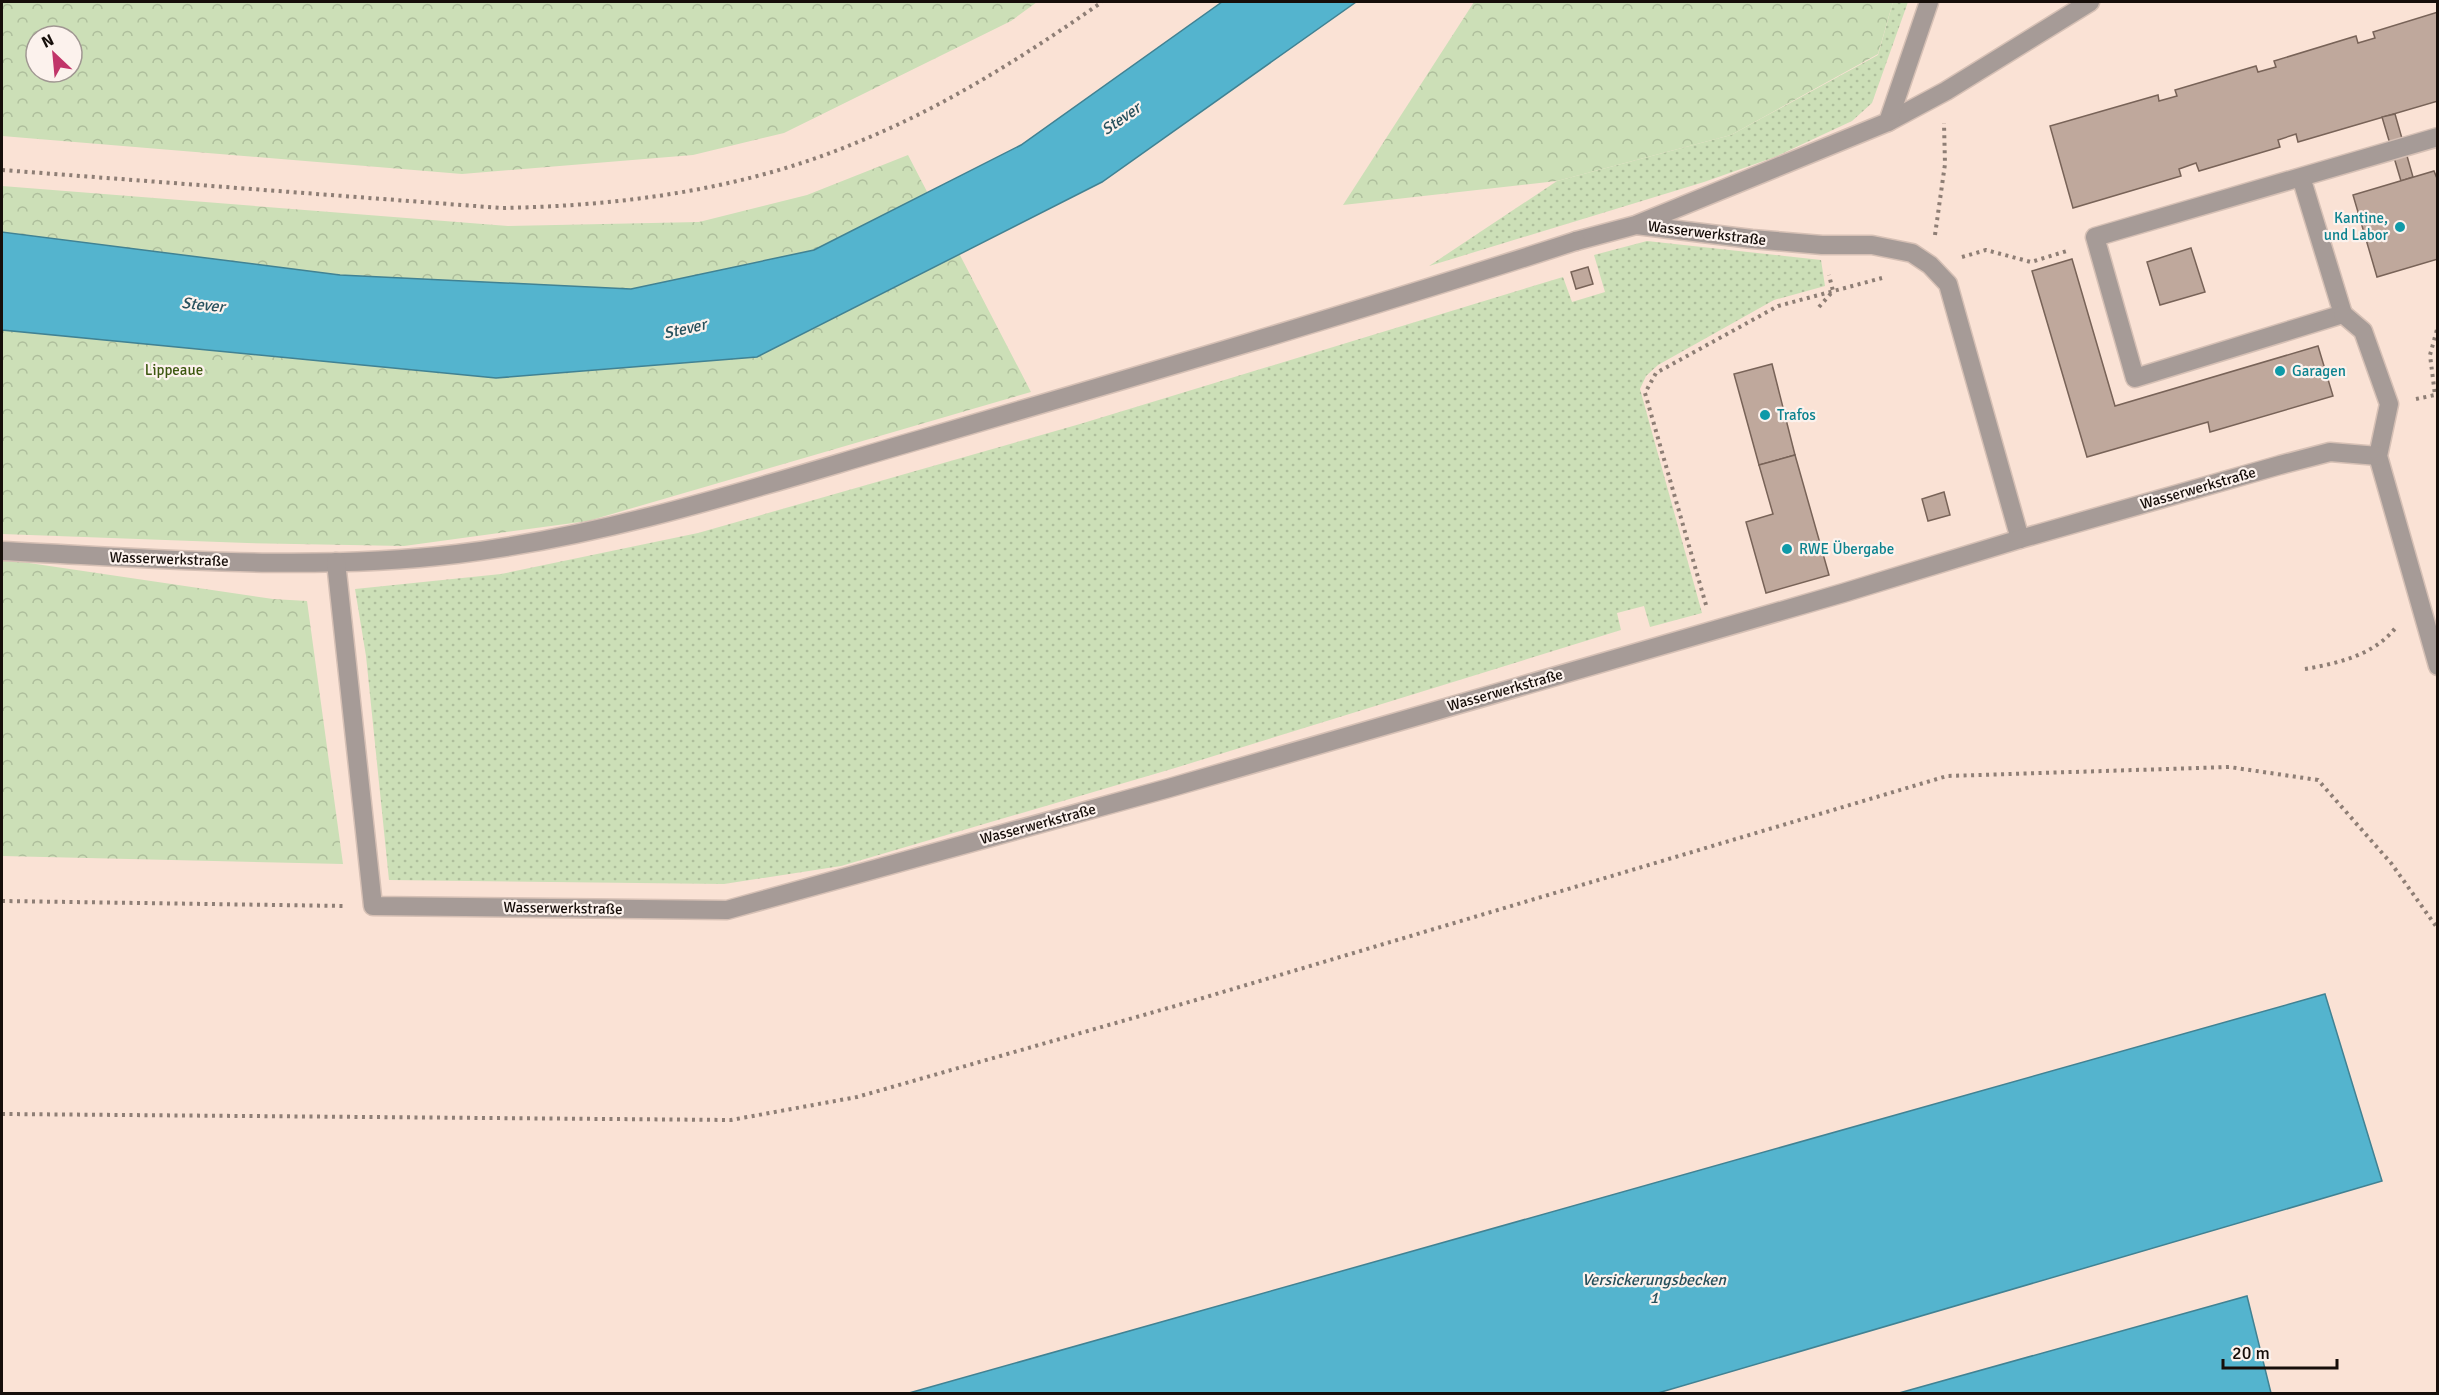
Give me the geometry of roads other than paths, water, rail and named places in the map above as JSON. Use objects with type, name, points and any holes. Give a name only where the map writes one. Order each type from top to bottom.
[{"type":"street","points":[[1888,122],[1929,2]]},
{"type":"street","points":[[1636,225],[1888,122],[1946,90],[2090,2]]},
{"type":"street","points":[[2343,314],[2135,378],[2094,237],[2438,137]]},
{"type":"street","points":[[2301,177],[2343,314],[2363,331],[2389,404],[2378,456],[2438,666]]},
{"type":"street","name":"Wasserwerkstraße","points":[[2,551],[248,562],[336,562],[396,560],[514,546],[572,535],[653,515],[1012,413],[1576,241],[1636,225],[1822,245],[1872,245],[1912,253],[1930,265],[1948,284],[2020,539]]},
{"type":"street","name":"Wasserwerkstraße","points":[[336,562],[373,906],[727,909],[1169,788],[2020,539],[2330,452],[2378,456]]},
{"type":"water","name":"Stever","points":[[1222,2],[1356,2],[1102,182],[757,357],[496,378],[2,330],[2,232],[340,275],[631,289],[814,250],[1021,145]]},
{"type":"water","name":"Versickerungsbecken 1","points":[[2325,994],[2382,1181],[1658,1393],[909,1393]]},
{"type":"water","points":[[2247,1296],[2271,1393],[1899,1393]]},
{"type":"place","name":"Kantine, und Labor","points":[[2400,227]]},
{"type":"place","name":"Garagen","points":[[2280,371]]},
{"type":"place","name":"Trafos","points":[[1765,415]]},
{"type":"place","name":"RWE Übergabe","points":[[1787,549]]},
{"type":"park label","name":"Lippeaue","points":[[174,370]]}]
